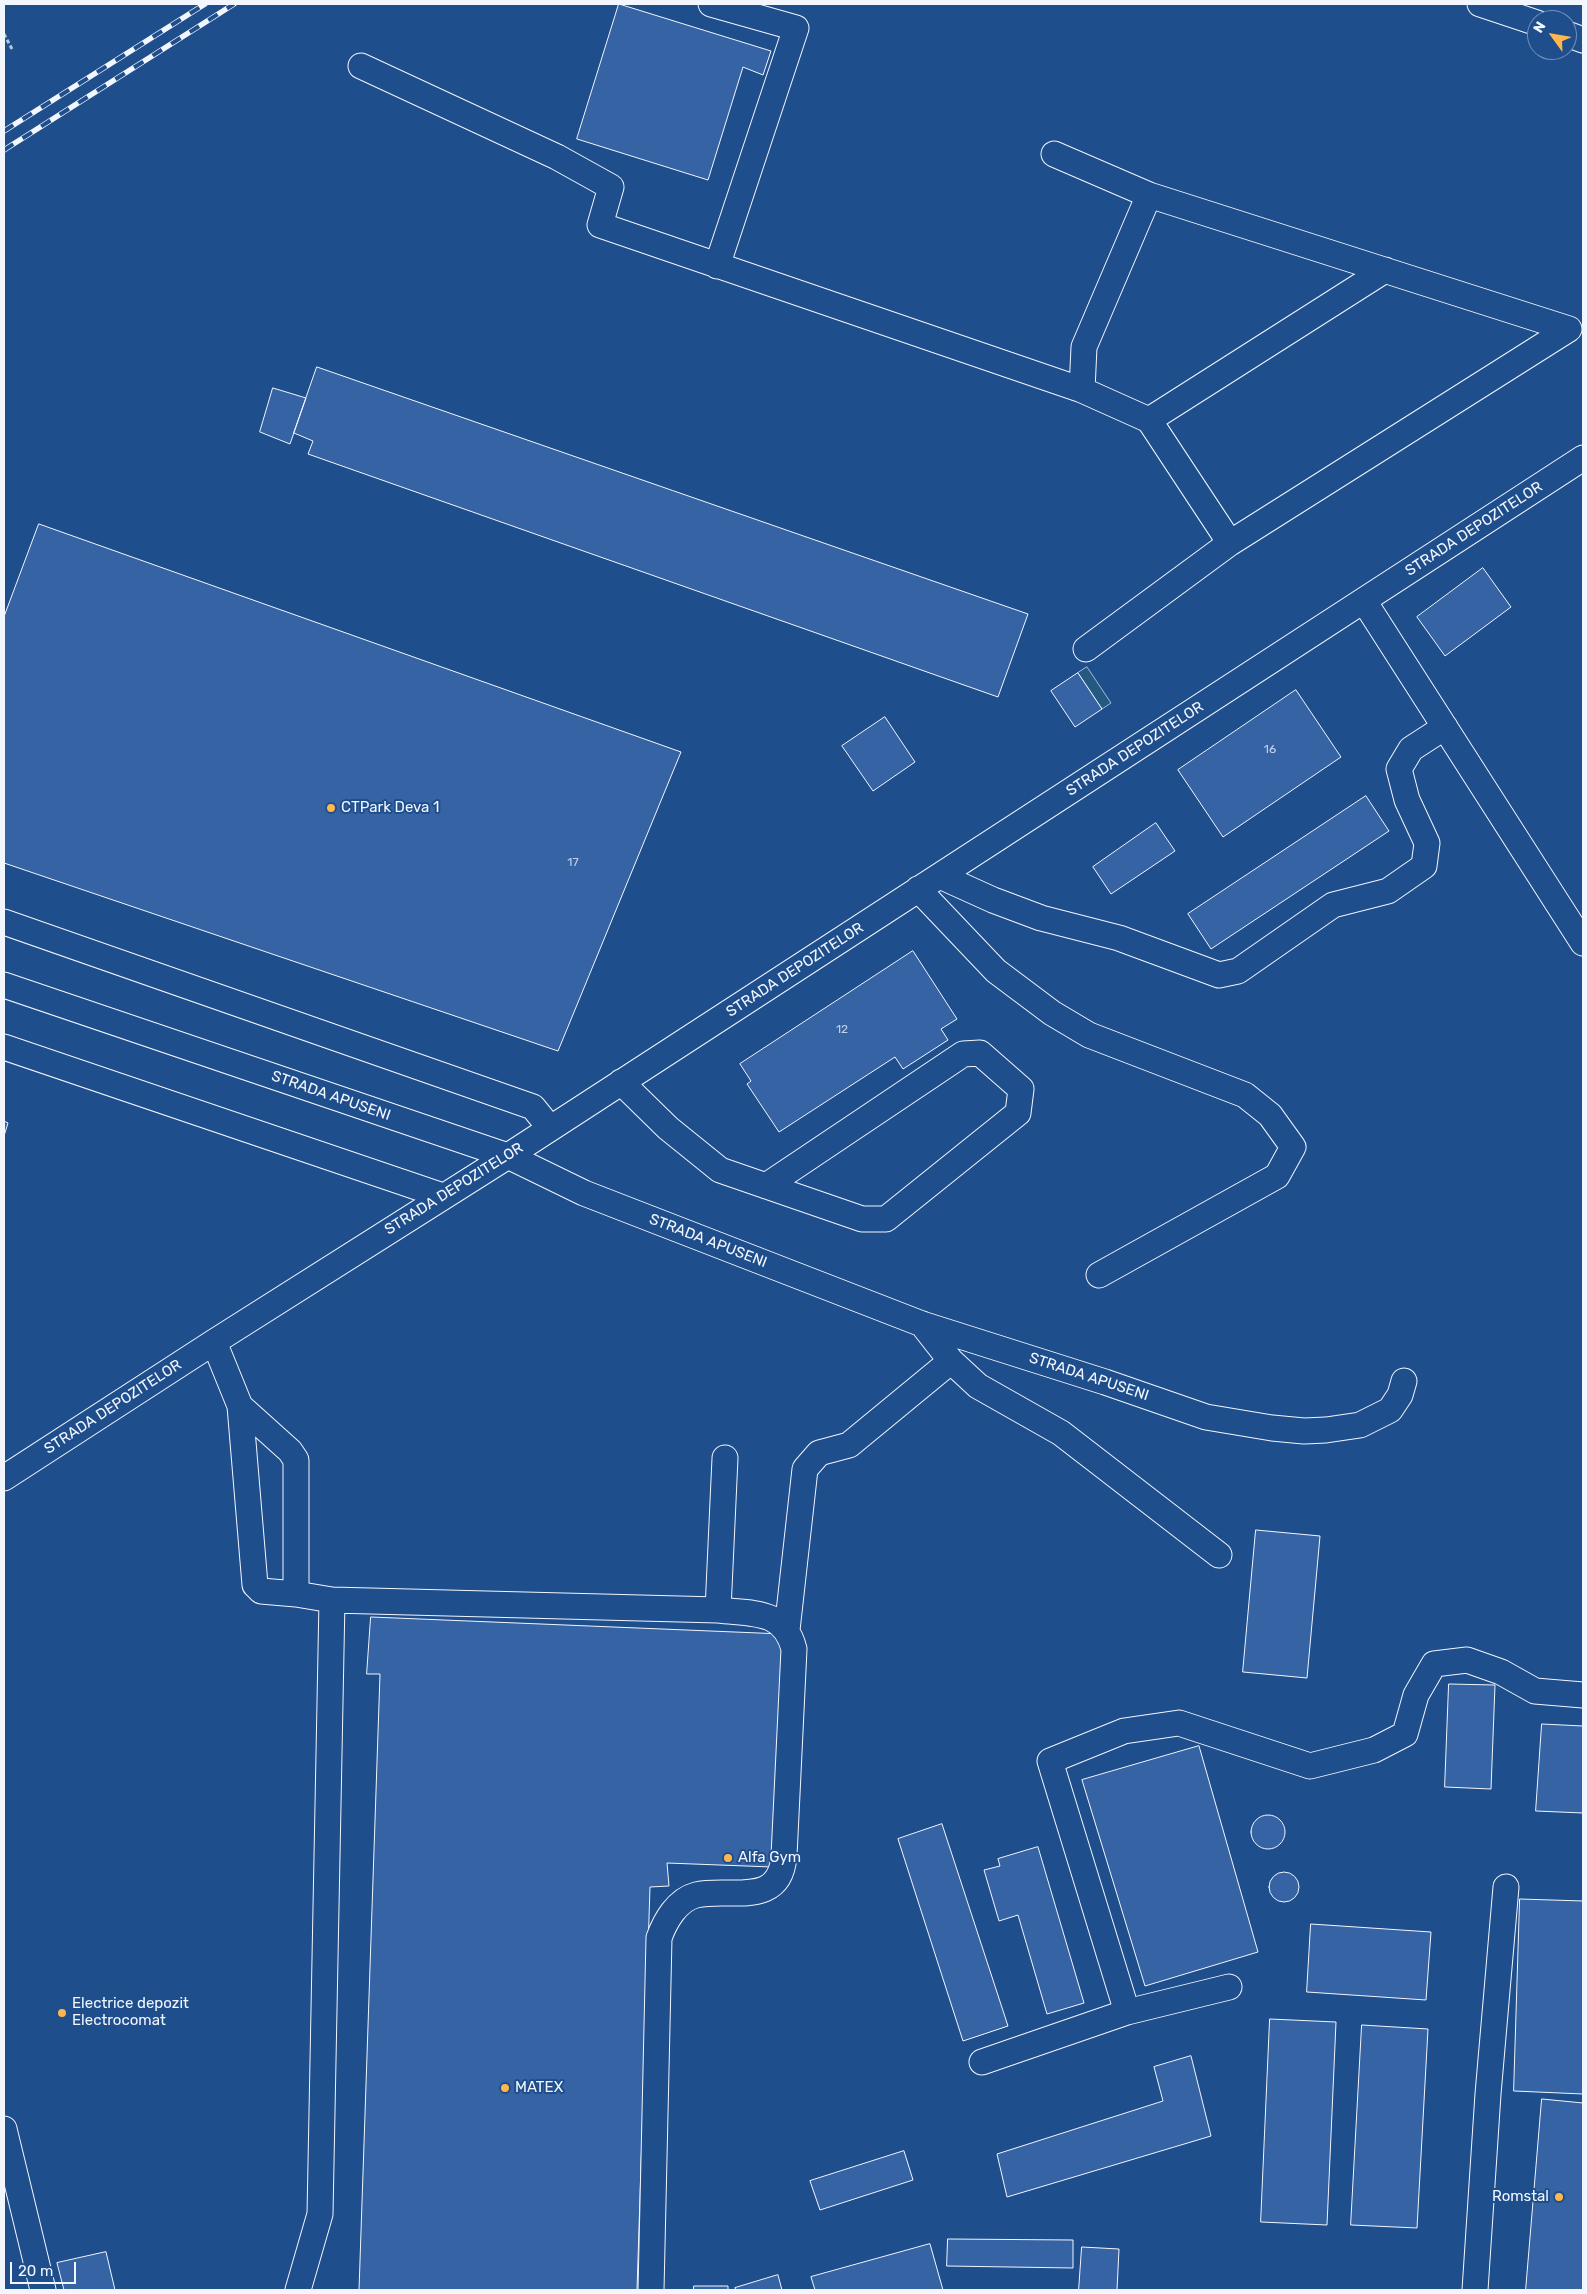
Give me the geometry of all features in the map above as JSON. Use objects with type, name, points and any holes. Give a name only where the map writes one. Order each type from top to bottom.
[{"type":"street","points":[[711,4],[796,28],[717,266]]},
{"type":"street","points":[[1480,4],[1527,20]]},
{"type":"street","points":[[361,66],[556,157],[610,187],[600,225],[1082,390],[1149,420],[1230,543]]},
{"type":"street","points":[[1054,154],[1149,195],[1569,329],[1230,543],[1086,649]]},
{"type":"street","points":[[1082,390],[1084,347],[1149,195]]},
{"type":"street","points":[[1149,420],[1385,270]]},
{"type":"street","name":"STRADA DEPOZITELOR","points":[[4,1478],[214,1342],[508,1156],[1583,458]]},
{"type":"street","points":[[1364,601],[1583,942]]},
{"type":"street","points":[[940,876],[993,900],[1041,918],[1119,938],[1219,975],[1238,971],[1333,905],[1388,891],[1424,866],[1428,843],[1407,800],[1399,769],[1411,749],[1445,727]]},
{"type":"street","points":[[918,890],[996,971],[1052,1013],[1089,1035],[1246,1094],[1270,1115],[1293,1147],[1277,1176],[1099,1275]]},
{"type":"street","points":[[4,922],[534,1107],[550,1128]]},
{"type":"street","name":"STRADA APUSENI","points":[[4,985],[508,1156],[584,1193],[922,1324],[1206,1416],[1272,1428],[1326,1430],[1360,1425],[1390,1410],[1400,1395],[1404,1381]]},
{"type":"street","points":[[4,1047],[443,1196]]},
{"type":"street","points":[[621,1082],[668,1128],[720,1170],[766,1186],[862,1219],[886,1220],[1018,1113],[1021,1089],[980,1053],[963,1054],[766,1186]]},
{"type":"street","points":[[922,1324],[952,1361],[978,1386],[1062,1433],[1219,1555]]},
{"type":"street","points":[[214,1342],[240,1406],[255,1585],[261,1591],[332,1600],[718,1610],[771,1616],[787,1630],[794,1648],[784,1856],[781,1872],[772,1884],[759,1892],[696,1895],[685,1901],[668,1918],[659,1938],[651,2290]]},
{"type":"street","points":[[787,1630],[805,1469],[819,1453],[850,1445],[952,1361]]},
{"type":"street","points":[[240,1406],[290,1451],[296,1460],[296,1594]]},
{"type":"street","points":[[718,1610],[726,1458]]},
{"type":"street","points":[[298,2290],[320,2214],[332,1600]]},
{"type":"street","points":[[1127,2012],[1050,1761],[1124,1731],[1179,1723],[1310,1766],[1374,1750],[1405,1734],[1416,1695],[1434,1664],[1467,1660],[1501,1672],[1535,1691],[1583,1695]]},
{"type":"street","points":[[1476,2290],[1488,2094],[1506,1887]]},
{"type":"street","points":[[982,2062],[1127,2012],[1230,1987]]},
{"type":"street","points":[[4,2129],[43,2290]]},
{"type":"path","points":[[4,34],[12,50]]},
{"type":"shaded area","points":[[1087,667],[1111,703],[1102,709],[1078,673]]},
{"type":"building","points":[[619,4],[771,51],[763,75],[743,67],[708,180],[577,139]]},
{"type":"building","points":[[317,367],[1028,614],[998,697],[308,454],[313,441],[294,433]]},
{"type":"building","points":[[273,388],[306,398],[290,444],[260,432]]},
{"type":"building","name":"CTPark Deva 1","points":[[39,524],[681,752],[558,1051],[4,863],[4,617]]},
{"type":"building","points":[[1483,568],[1511,607],[1445,656],[1417,617]]},
{"type":"building","points":[[1078,673],[1102,709],[1075,727],[1051,691]]},
{"type":"building","points":[[1296,690],[1341,757],[1223,837],[1178,770]]},
{"type":"building","points":[[885,717],[915,762],[873,791],[842,746]]},
{"type":"building","points":[[1366,796],[1389,831],[1211,949],[1188,914]]},
{"type":"building","points":[[1156,823],[1175,851],[1111,894],[1093,867]]},
{"type":"building","points":[[913,951],[957,1019],[941,1029],[948,1040],[903,1069],[895,1057],[779,1132],[747,1084],[751,1081],[740,1064]]},
{"type":"building","points":[[4,1121],[8,1123],[4,1136]]},
{"type":"building","points":[[1256,1530],[1320,1536],[1307,1678],[1243,1672]]},
{"type":"building","name":"MATEX","points":[[371,1617],[783,1634],[772,1867],[667,1863],[669,1886],[650,1887],[637,2290],[359,2290],[380,1674],[367,1674]]},
{"type":"building","points":[[1449,1684],[1495,1685],[1491,1789],[1445,1787]]},
{"type":"building","points":[[1542,1724],[1583,1726],[1583,1813],[1536,1811]]},
{"type":"building","points":[[1199,1746],[1258,1952],[1145,1986],[1082,1780]]},
{"type":"building","points":[[1268,1815],[1275,1816],[1280,1820],[1284,1825],[1284,1839],[1280,1844],[1275,1848],[1268,1849],[1261,1848],[1256,1844],[1252,1839],[1251,1832],[1252,1825],[1256,1820],[1261,1816]]},
{"type":"building","points":[[942,1824],[1008,2026],[963,2041],[898,1839]]},
{"type":"building","points":[[1038,1847],[1084,2003],[1047,2014],[1018,1915],[999,1921],[984,1870],[1000,1866],[998,1859]]},
{"type":"building","points":[[1284,1872],[1295,1876],[1299,1887],[1295,1898],[1284,1902],[1273,1898],[1269,1887],[1273,1876]]},
{"type":"building","points":[[1520,1899],[1583,1901],[1583,2094],[1514,2091]]},
{"type":"building","points":[[1311,1924],[1431,1932],[1426,2000],[1307,1992]]},
{"type":"building","points":[[1270,2019],[1336,2022],[1327,2225],[1261,2222]]},
{"type":"building","points":[[1362,2025],[1428,2029],[1417,2228],[1351,2225]]},
{"type":"building","points":[[1191,2056],[1211,2136],[1007,2197],[997,2154],[1163,2101],[1154,2067]]},
{"type":"building","name":"Romstal","points":[[1542,2099],[1583,2103],[1583,2290],[1526,2290]]},
{"type":"building","points":[[904,2151],[913,2180],[820,2210],[810,2181]]},
{"type":"building","points":[[948,2239],[1073,2240],[1073,2268],[947,2266]]},
{"type":"building","points":[[930,2244],[943,2290],[815,2290],[811,2277]]},
{"type":"building","points":[[1082,2247],[1119,2249],[1117,2290],[1079,2290]]},
{"type":"building","points":[[106,2252],[115,2290],[64,2290],[57,2263]]},
{"type":"building","points":[[778,2275],[782,2290],[736,2290],[735,2288]]},
{"type":"building","points":[[694,2286],[728,2286],[728,2290],[694,2290]]},
{"type":"railway","points":[[4,131],[205,4]]},
{"type":"railway","points":[[4,150],[234,4]]},
{"type":"place","name":"CTPark Deva 1","points":[[331,808]]},
{"type":"place","name":"Alfa Gym","points":[[728,1858]]},
{"type":"place","name":"Electrice depozit Electrocomat","points":[[62,2013]]},
{"type":"place","name":"MATEX","points":[[505,2088]]},
{"type":"place","name":"Romstal","points":[[1559,2197]]}]
